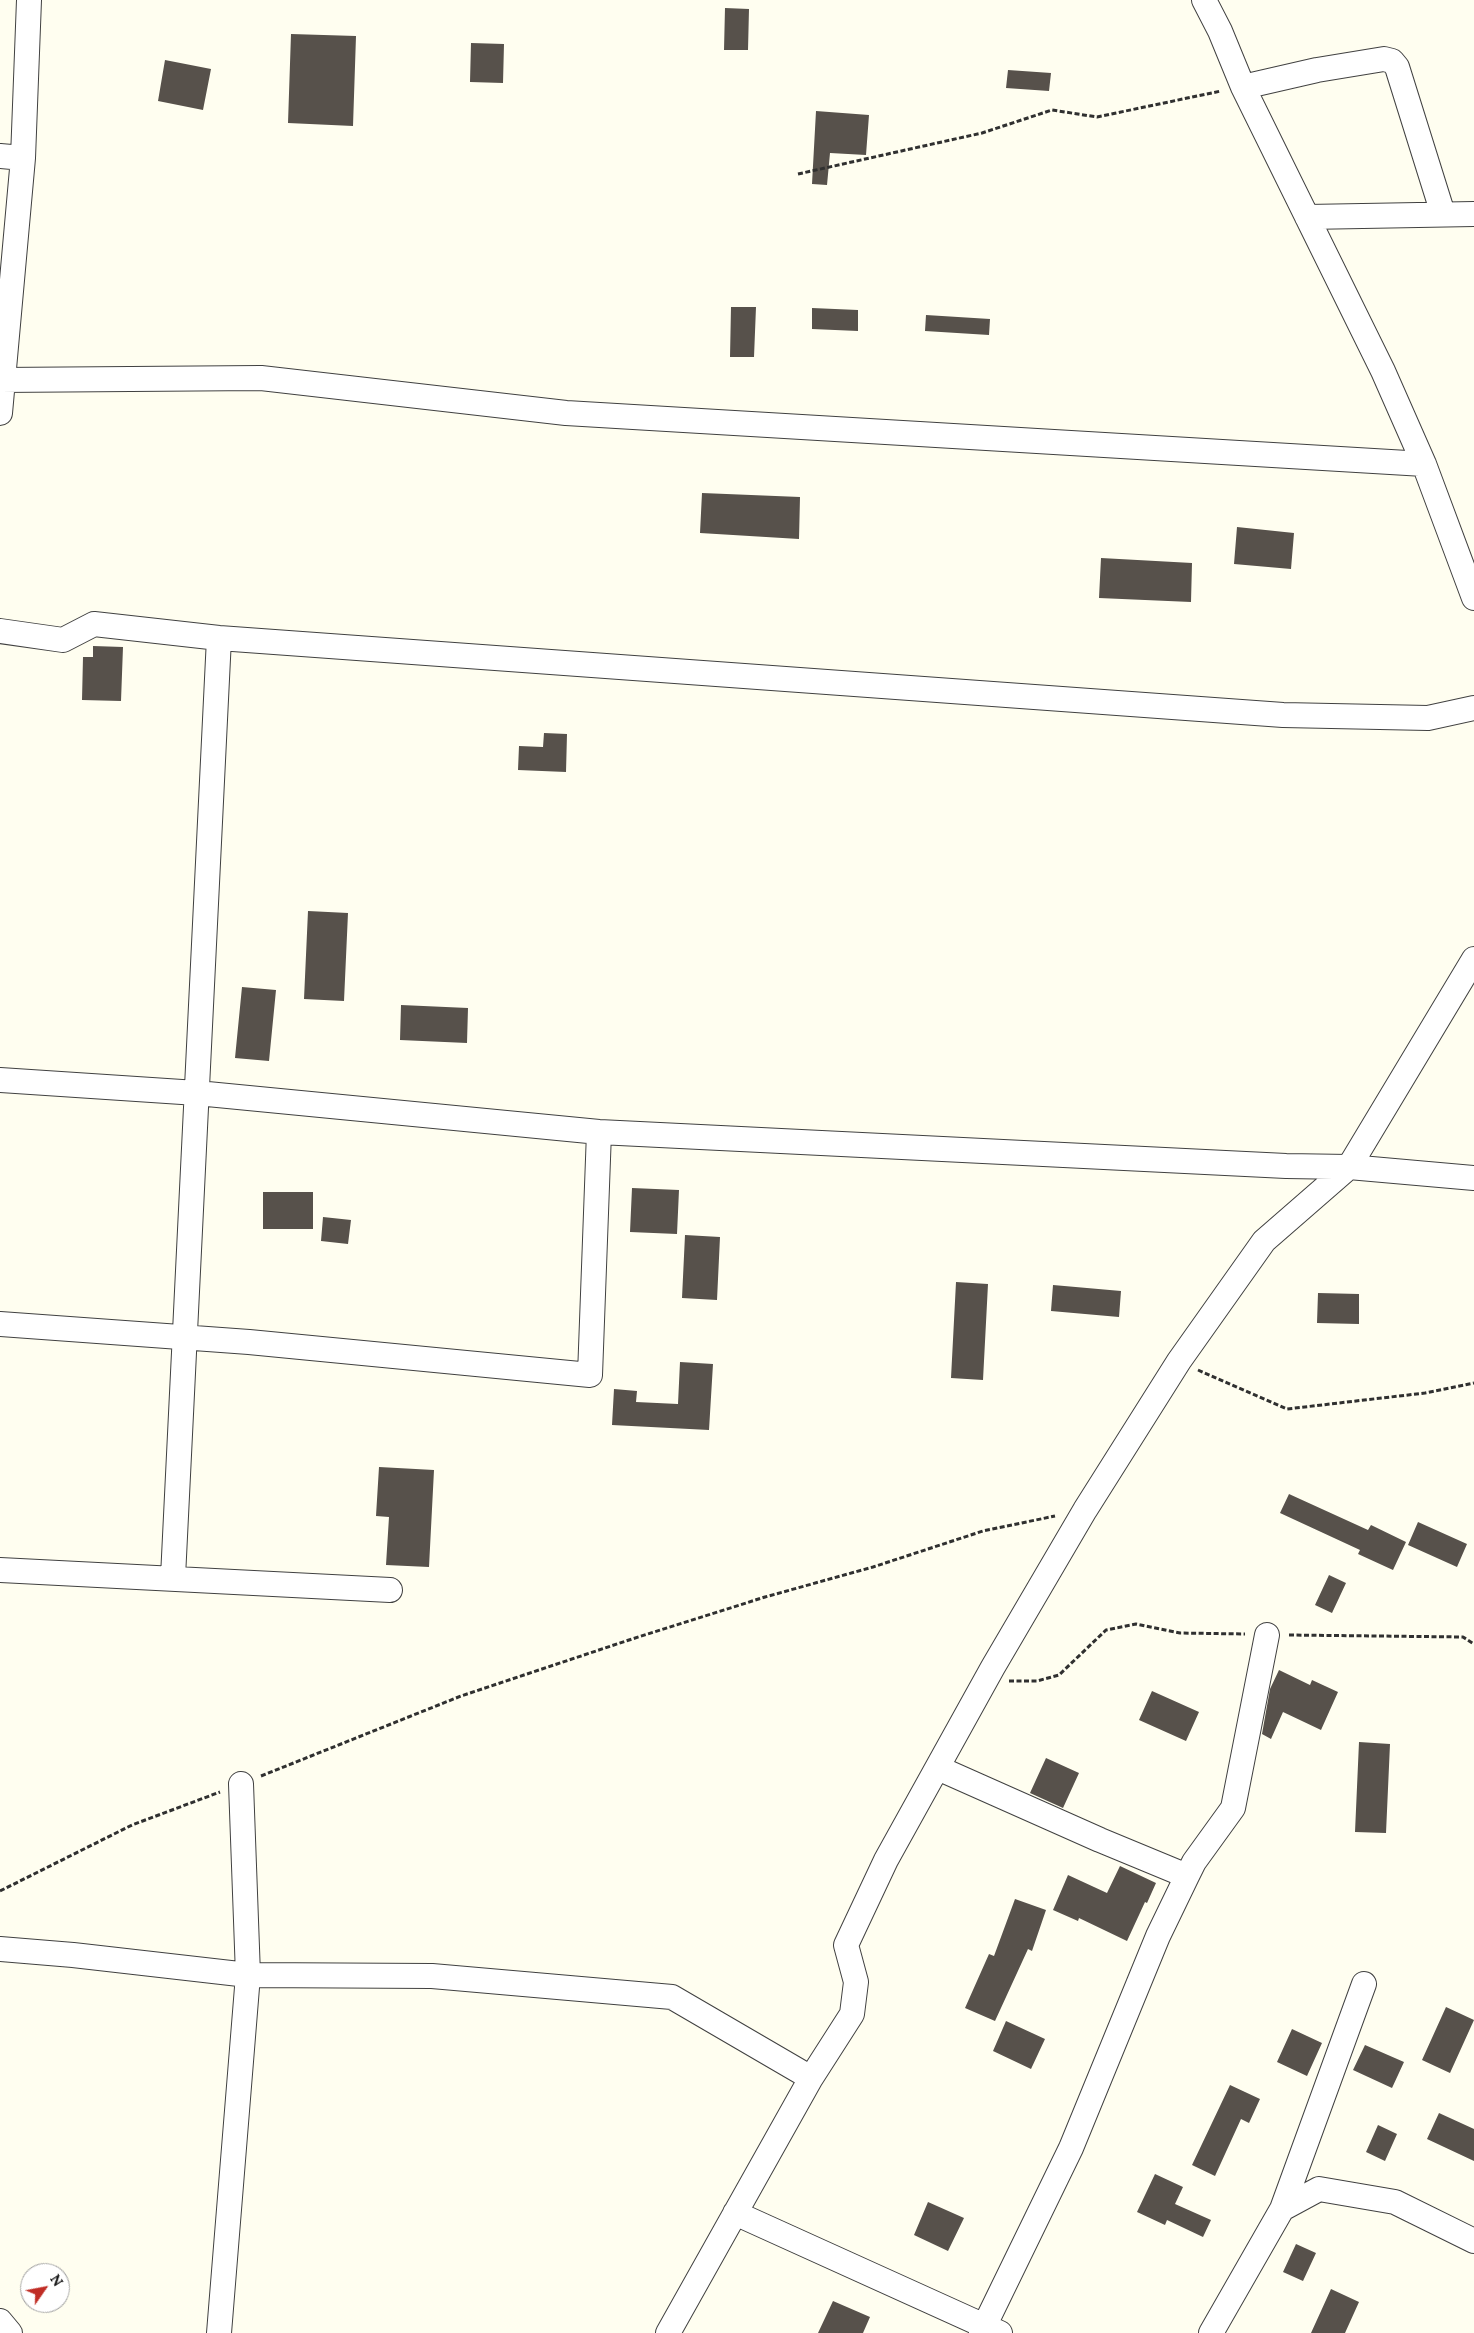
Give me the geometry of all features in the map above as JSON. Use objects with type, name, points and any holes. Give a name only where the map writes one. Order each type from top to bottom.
[{"type":"street","points":[[0,413],[1,380],[23,158],[29,0]]},
{"type":"street","points":[[1204,0],[1220,31],[1243,87],[1383,371],[1424,464],[1474,598]]},
{"type":"street","points":[[1243,87],[1317,70],[1384,59],[1392,61],[1397,67],[1443,214]]},
{"type":"street","points":[[0,156],[23,158]]},
{"type":"street","points":[[1307,217],[1474,214]]},
{"type":"street","points":[[1,380],[261,378],[566,413],[1424,464]]},
{"type":"street","points":[[0,631],[63,640],[94,624],[219,638],[1283,715],[1428,718],[1474,708]]},
{"type":"street","points":[[173,1577],[219,638]]},
{"type":"street","points":[[668,2333],[811,2078],[852,2014],[856,1982],[846,1945],[886,1860],[990,1673],[1085,1510],[1179,1361],[1264,1241],[1349,1167],[1474,959]]},
{"type":"street","points":[[0,1080],[197,1093],[599,1132],[1286,1166],[1349,1167],[1474,1178]]},
{"type":"street","points":[[0,1324],[259,1343],[590,1375],[599,1132]]},
{"type":"street","points":[[0,1570],[173,1577],[390,1590]]},
{"type":"street","points":[[735,2213],[988,2331],[1071,2148],[1158,1936],[1194,1862],[1234,1808],[1267,1635]]},
{"type":"street","points":[[938,1768],[1100,1840],[1187,1876]]},
{"type":"street","points":[[219,2333],[248,1975],[242,1784]]},
{"type":"street","points":[[0,1949],[73,1955],[248,1975],[432,1976],[672,1997],[811,2078]]},
{"type":"street","points":[[1211,2333],[1282,2209],[1364,1984]]},
{"type":"street","points":[[1282,2209],[1320,2188],[1395,2202],[1474,2241]]},
{"type":"street","points":[[0,2321],[10,2333]]},
{"type":"path","points":[[798,174],[982,133],[1052,110],[1097,117],[1243,87]]},
{"type":"path","points":[[1179,1361],[1287,1409],[1425,1393],[1474,1383]]},
{"type":"path","points":[[0,1891],[132,1825],[242,1784],[461,1696],[632,1639],[873,1567],[983,1531],[1085,1510]]},
{"type":"path","points":[[990,1673],[1008,1681],[1037,1681],[1059,1675],[1106,1630],[1136,1624],[1180,1633],[1462,1637],[1474,1644]]},
{"type":"building","points":[[725,8],[749,9],[748,50],[724,50]]},
{"type":"building","points":[[291,34],[356,36],[353,126],[288,123]]},
{"type":"building","points":[[471,43],[504,44],[503,83],[470,82]]},
{"type":"building","points":[[165,60],[211,69],[203,110],[158,101]]},
{"type":"building","points":[[1008,70],[1051,73],[1049,91],[1006,88]]},
{"type":"building","points":[[816,111],[869,115],[866,155],[830,153],[827,185],[812,184]]},
{"type":"building","points":[[731,307],[756,307],[754,357],[730,357]]},
{"type":"building","points":[[812,308],[858,310],[858,331],[812,329]]},
{"type":"building","points":[[926,315],[990,319],[989,335],[925,331]]},
{"type":"building","points":[[702,493],[800,497],[799,539],[700,533]]},
{"type":"building","points":[[1237,527],[1294,533],[1291,569],[1234,564]]},
{"type":"building","points":[[1101,558],[1192,563],[1191,602],[1099,598]]},
{"type":"building","points":[[93,646],[123,647],[121,701],[82,700],[83,657],[93,657]]},
{"type":"building","points":[[544,733],[567,734],[566,772],[518,770],[519,746],[543,747]]},
{"type":"building","points":[[308,911],[348,913],[344,1001],[304,999]]},
{"type":"building","points":[[242,987],[276,990],[269,1061],[235,1058]]},
{"type":"building","points":[[401,1005],[468,1008],[467,1043],[400,1040]]},
{"type":"building","points":[[632,1188],[679,1190],[677,1234],[630,1232]]},
{"type":"building","points":[[263,1192],[313,1192],[313,1229],[263,1229]]},
{"type":"building","points":[[323,1217],[351,1220],[348,1244],[321,1241]]},
{"type":"building","points":[[685,1235],[720,1237],[717,1300],[682,1298]]},
{"type":"building","points":[[956,1282],[988,1284],[983,1380],[951,1378]]},
{"type":"building","points":[[1053,1285],[1121,1291],[1119,1317],[1051,1311]]},
{"type":"building","points":[[1318,1293],[1359,1294],[1359,1324],[1317,1323]]},
{"type":"building","points":[[680,1362],[713,1364],[709,1430],[612,1425],[614,1389],[637,1391],[636,1402],[678,1404]]},
{"type":"building","points":[[379,1467],[434,1470],[429,1567],[386,1565],[389,1517],[376,1516]]},
{"type":"building","points":[[1289,1494],[1368,1530],[1371,1525],[1406,1542],[1393,1570],[1358,1554],[1360,1550],[1280,1513]]},
{"type":"building","points":[[1418,1522],[1467,1544],[1457,1567],[1408,1545]]},
{"type":"building","points":[[1329,1575],[1346,1583],[1332,1613],[1315,1605]]},
{"type":"building","points":[[1279,1670],[1310,1685],[1312,1680],[1338,1692],[1321,1730],[1283,1712],[1271,1739],[1262,1734],[1270,1689]]},
{"type":"building","points":[[1152,1691],[1199,1712],[1186,1741],[1139,1720]]},
{"type":"building","points":[[1359,1742],[1390,1744],[1386,1833],[1355,1832]]},
{"type":"building","points":[[1046,1758],[1079,1773],[1063,1808],[1030,1793]]},
{"type":"building","points":[[1120,1866],[1156,1883],[1127,1941],[1079,1918],[1078,1921],[1053,1910],[1068,1875],[1107,1893]]},
{"type":"building","points":[[1015,1899],[1046,1910],[1032,1951],[1028,1949],[995,2021],[965,2008],[989,1954],[994,1956]]},
{"type":"building","points":[[1446,2007],[1474,2020],[1450,2073],[1422,2060]]},
{"type":"building","points":[[1006,2021],[1045,2039],[1031,2069],[993,2051]]},
{"type":"building","points":[[1292,2029],[1322,2043],[1307,2076],[1277,2062]]},
{"type":"building","points":[[1365,2045],[1404,2062],[1392,2088],[1353,2070]]},
{"type":"building","points":[[1230,2085],[1260,2099],[1249,2123],[1241,2119],[1215,2176],[1192,2165]]},
{"type":"building","points":[[1439,2113],[1474,2129],[1474,2161],[1427,2139]]},
{"type":"building","points":[[1378,2125],[1397,2134],[1385,2161],[1366,2152]]},
{"type":"building","points":[[1155,2174],[1183,2187],[1175,2204],[1211,2220],[1203,2237],[1167,2220],[1165,2225],[1137,2212]]},
{"type":"building","points":[[928,2202],[964,2218],[948,2251],[914,2235]]},
{"type":"building","points":[[1296,2244],[1316,2253],[1303,2281],[1283,2272]]},
{"type":"building","points":[[1331,2289],[1359,2302],[1345,2333],[1311,2333]]},
{"type":"building","points":[[833,2301],[870,2317],[863,2333],[818,2333]]}]
